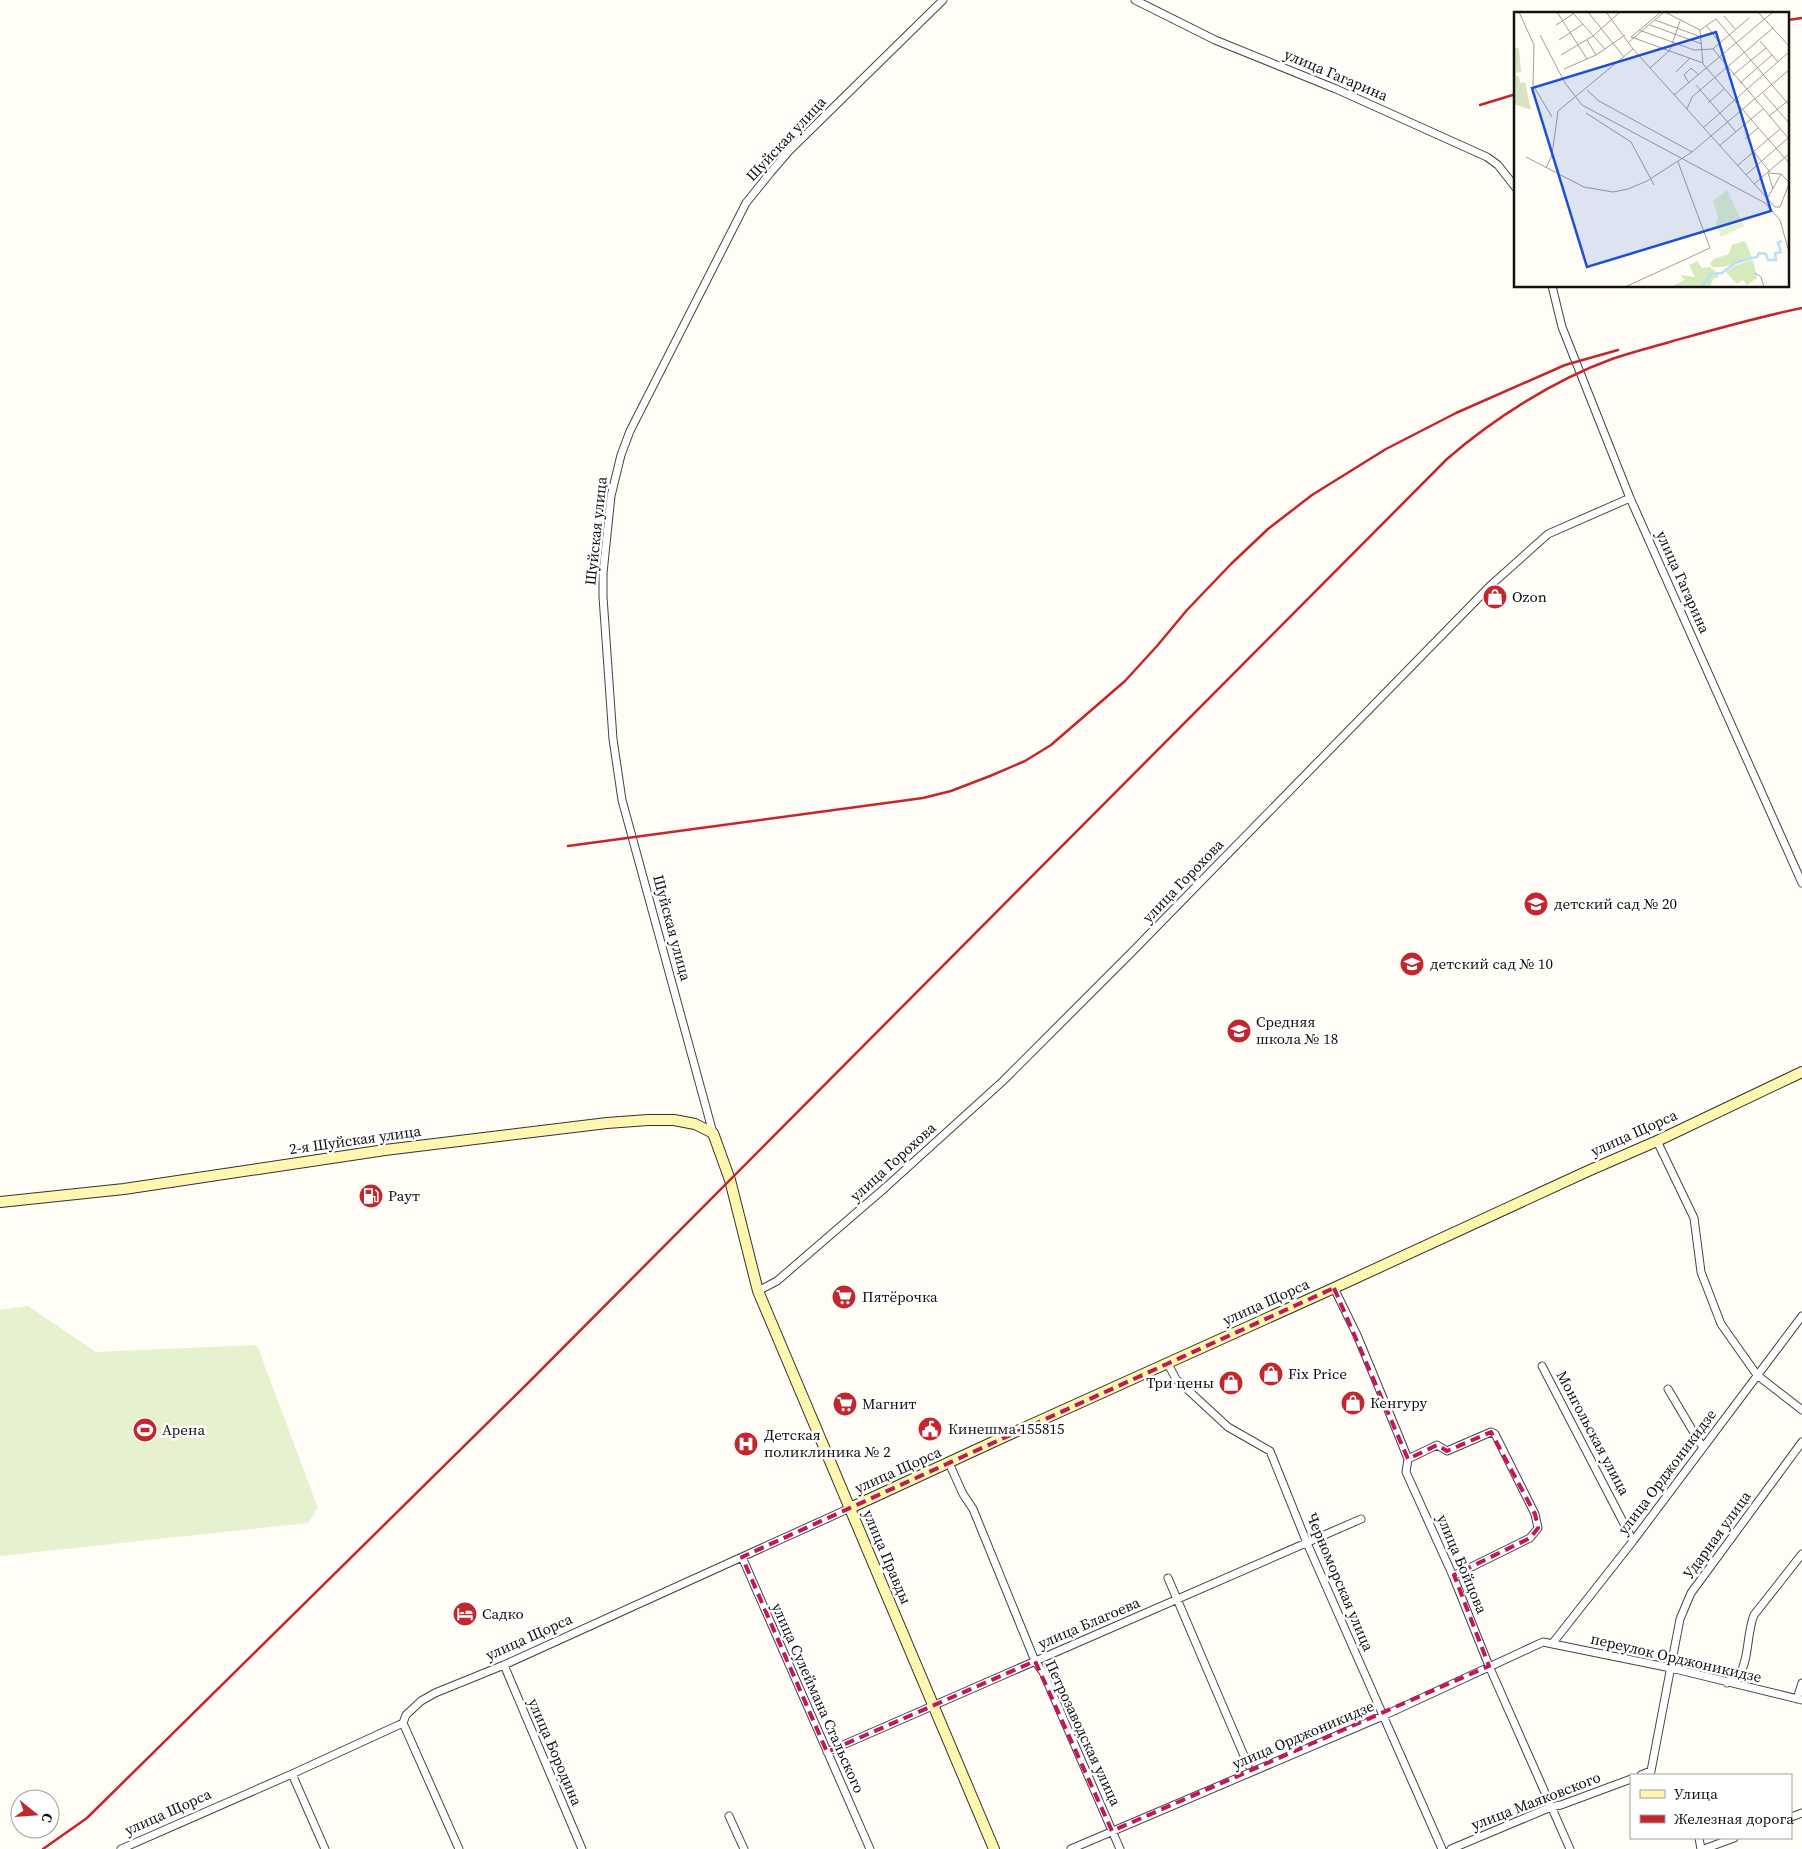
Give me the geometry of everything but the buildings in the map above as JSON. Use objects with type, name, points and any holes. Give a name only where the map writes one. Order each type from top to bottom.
[{"type":"street","name":"Шуйская улица","points":[[713,1132],[622,800],[613,739],[603,597],[605,552],[611,496],[621,455],[630,431],[746,203],[789,151],[943,0]]},
{"type":"street","name":"улица Гагарина","points":[[1135,0],[1215,40],[1336,89],[1487,156],[1498,165],[1514,185]]},
{"type":"street","name":"улица Гагарина","points":[[1552,288],[1562,327],[1630,498],[1802,883]]},
{"type":"street","name":"улица Горохова","points":[[758,1292],[777,1281],[864,1206],[1003,1080],[1132,953],[1490,585],[1548,534],[1630,498]]},
{"type":"street","name":"улица Щорса","points":[[121,1849],[403,1723],[406,1715],[421,1701],[1168,1364],[1657,1141],[1802,1072]]},
{"type":"street","name":"2-я Шуйская улица","points":[[0,1202],[124,1189],[385,1150],[606,1123],[674,1120],[695,1124],[713,1132]]},
{"type":"street","name":"улица Правды","points":[[713,1132],[730,1180],[758,1292],[994,1849]]},
{"type":"street","points":[[1657,1141],[1694,1218],[1702,1272],[1721,1324],[1757,1375],[1802,1410]]},
{"type":"street","name":"улица Бойцова","points":[[1334,1288],[1357,1335],[1408,1459],[1406,1472],[1453,1576],[1489,1666],[1570,1849]]},
{"type":"street","name":"улица Орджоникидзе","points":[[1552,1644],[1633,1541],[1802,1316]]},
{"type":"street","name":"Черноморская улица","points":[[1168,1364],[1176,1379],[1224,1424],[1238,1434],[1270,1451],[1307,1543],[1442,1849]]},
{"type":"street","name":"Монгольская улица","points":[[1542,1366],[1633,1541]]},
{"type":"street","points":[[1668,1389],[1703,1448]]},
{"type":"street","points":[[1408,1459],[1437,1445],[1447,1451],[1491,1432],[1495,1434],[1535,1514],[1538,1528],[1530,1538],[1453,1576]]},
{"type":"street","name":"Ударная улица","points":[[1654,1773],[1680,1619],[1691,1593],[1802,1442]]},
{"type":"street","name":"Петрозаводская улица","points":[[949,1463],[962,1494],[973,1509],[1035,1661],[1043,1672],[1120,1849]]},
{"type":"street","name":"улица Благоева","points":[[828,1752],[1361,1520]]},
{"type":"street","points":[[1727,1683],[1740,1674],[1745,1656],[1750,1622],[1754,1614],[1802,1554]]},
{"type":"street","name":"улица Сулеймана Стальского","points":[[742,1557],[870,1849]]},
{"type":"street","points":[[1168,1578],[1248,1766]]},
{"type":"street","name":"улица Орджоникидзе","points":[[1071,1849],[1383,1716],[1543,1642]]},
{"type":"street","name":"переулок Орджоникидзе","points":[[1543,1642],[1671,1668],[1800,1700]]},
{"type":"street","name":"улица Бородина","points":[[504,1665],[582,1849]]},
{"type":"street","points":[[1800,1700],[1802,1683]]},
{"type":"street","points":[[403,1723],[458,1849]]},
{"type":"street","points":[[292,1774],[325,1849]]},
{"type":"street","name":"улица Маяковского","points":[[1451,1849],[1551,1807],[1630,1779]]},
{"type":"street","points":[[729,1816],[744,1849]]},
{"type":"street","points":[[1702,1849],[1731,1839]]},
{"type":"highlighted area","points":[[1334,1288],[1408,1459],[1437,1445],[1447,1451],[1491,1432],[1535,1514],[1538,1528],[1530,1538],[1454,1575],[1489,1666],[1112,1831],[1035,1661],[827,1752],[742,1557]]},
{"type":"green space","name":"Арена","points":[[28,1306],[96,1352],[257,1345],[318,1508],[308,1523],[0,1556],[0,1310]]},
{"type":"railway","points":[[1790,20],[1802,18]]},
{"type":"railway","points":[[1480,105],[1514,95]]},
{"type":"railway","points":[[43,1849],[87,1818],[530,1381],[1447,459],[1504,415],[1546,389],[1590,368],[1620,356],[1753,319],[1802,308]]},
{"type":"railway","points":[[568,846],[923,798],[951,791],[1025,761],[1051,745],[1125,681],[1187,610],[1231,564],[1268,529],[1312,495],[1386,449],[1456,413],[1565,365],[1618,350]]},
{"type":"place","name":"Ozon","points":[[1495,597]]},
{"type":"place","name":"детский сад № 20","points":[[1536,904]]},
{"type":"place","name":"детский сад № 10","points":[[1412,964]]},
{"type":"place","name":"Средняя школа № 18","points":[[1239,1031]]},
{"type":"place","name":"Раут","points":[[371,1196]]},
{"type":"place","name":"Пятёрочка","points":[[844,1297]]},
{"type":"place","name":"Fix Price","points":[[1271,1374]]},
{"type":"place","name":"Три цены","points":[[1231,1383]]},
{"type":"place","name":"Кенгуру","points":[[1353,1403]]},
{"type":"place","name":"Магнит","points":[[845,1404]]},
{"type":"place","name":"Кинешма 155815","points":[[930,1429]]},
{"type":"place","name":"Арена","points":[[145,1430]]},
{"type":"place","name":"Детская поликлиника № 2","points":[[746,1444]]},
{"type":"place","name":"Садко","points":[[465,1614]]}]
